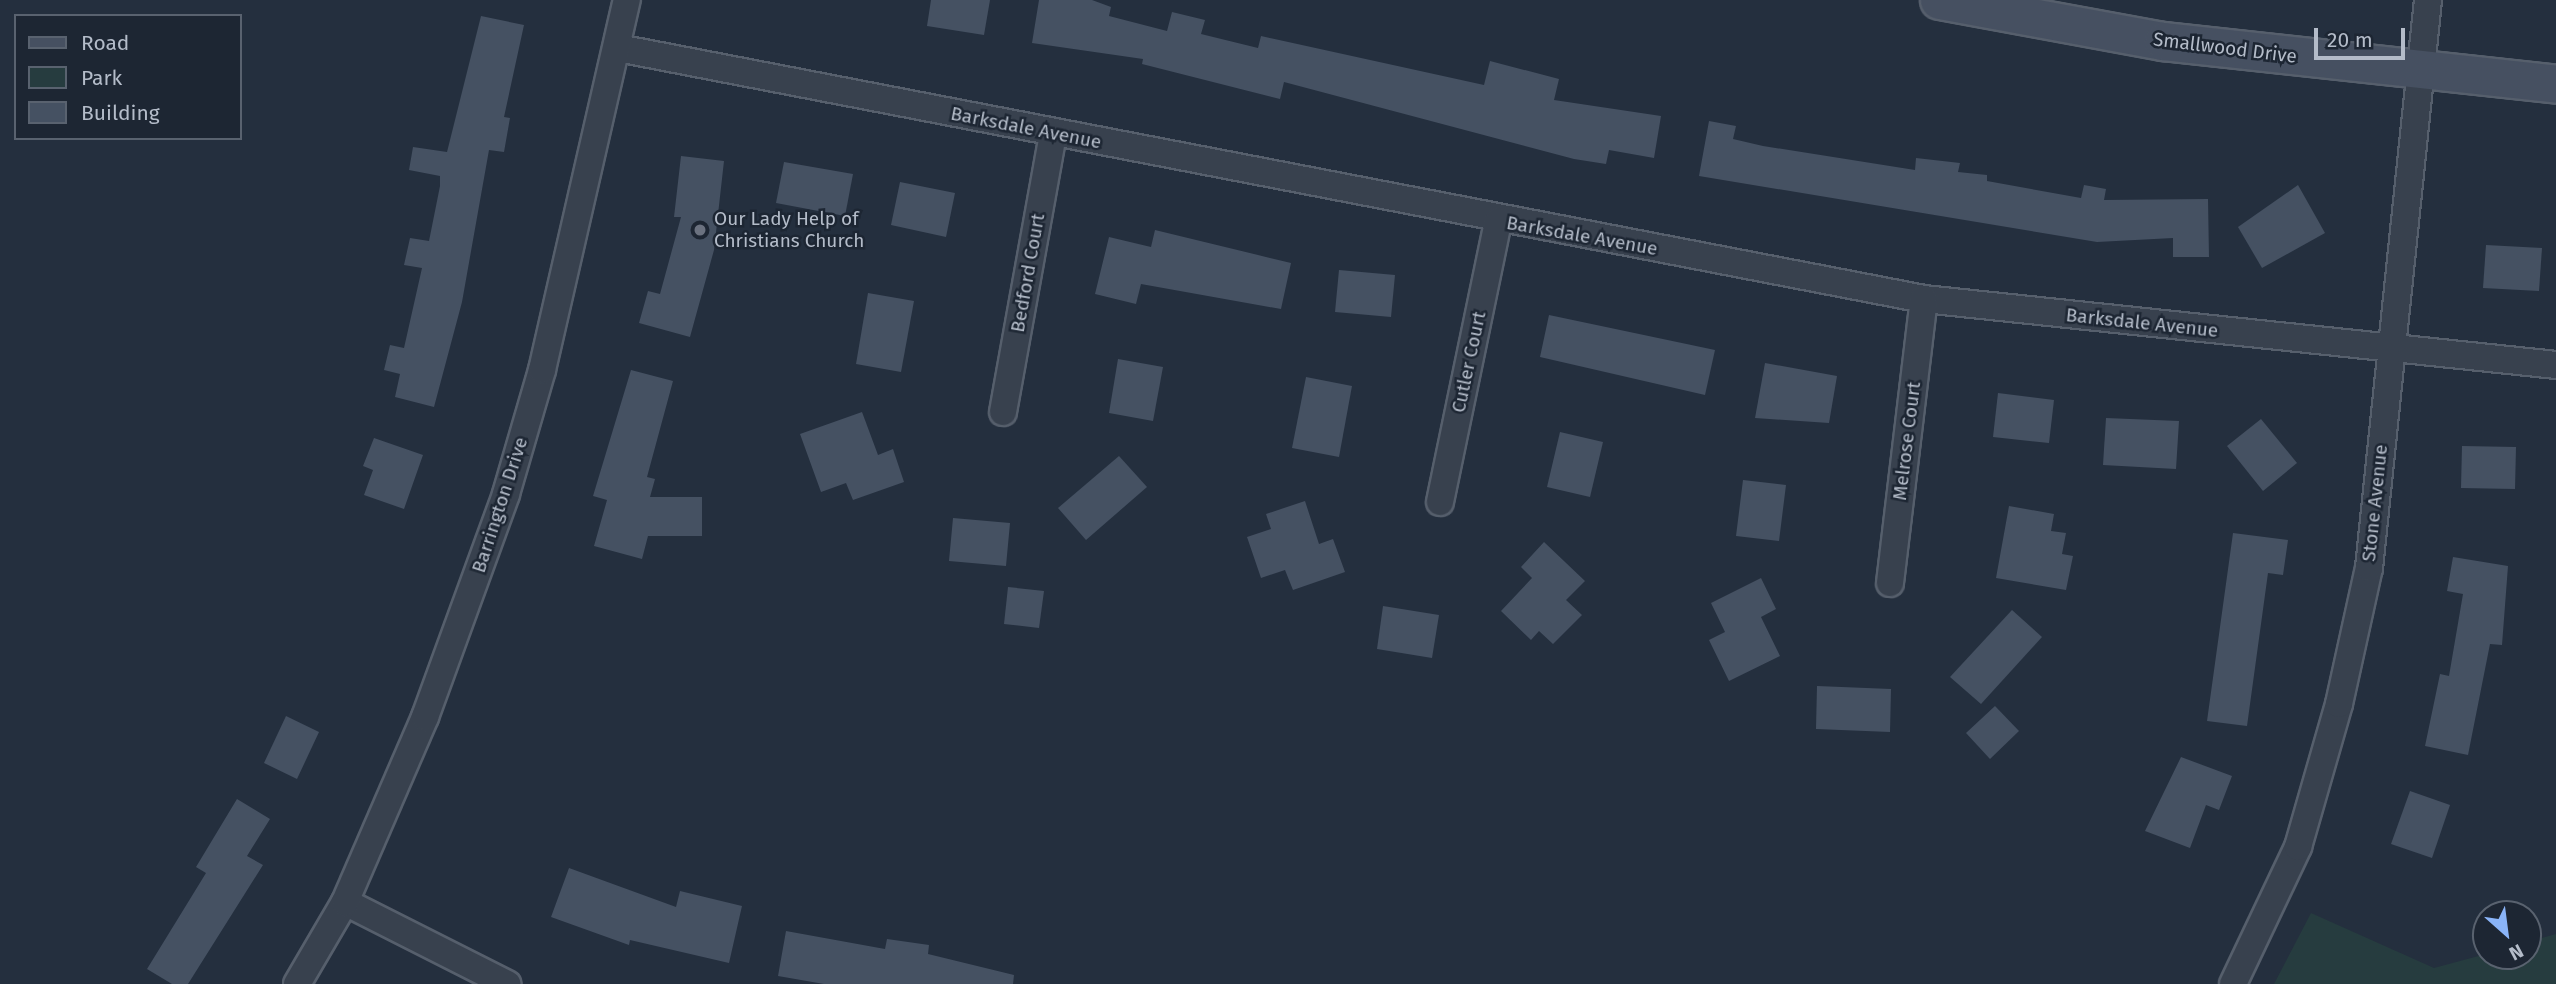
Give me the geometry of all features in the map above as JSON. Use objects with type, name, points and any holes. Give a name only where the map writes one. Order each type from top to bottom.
[{"type":"main road","name":"Smallwood Drive","points":[[1939,0],[2163,41],[2556,84]]},
{"type":"street","name":"Barrington Drive","points":[[297,984],[345,902],[446,665],[506,494],[542,370],[628,0]]},
{"type":"street","name":"Stone Avenue","points":[[2233,984],[2298,847],[2339,704],[2369,568],[2388,350],[2428,0]]},
{"type":"street","name":"Barksdale Avenue","points":[[618,48],[1498,221],[1924,299],[2388,350],[2556,365]]},
{"type":"street","name":"Bedford Court","points":[[1003,412],[1053,134]]},
{"type":"street","name":"Cutler Court","points":[[1440,502],[1498,221]]},
{"type":"street","name":"Melrose Court","points":[[1890,583],[1924,299]]},
{"type":"street","points":[[345,902],[507,984]]},
{"type":"green space","points":[[2311,913],[2434,968],[2472,958],[2472,970],[2542,970],[2542,938],[2556,934],[2556,984],[2274,984]]},
{"type":"building","points":[[931,0],[990,0],[984,35],[927,26]]},
{"type":"building","points":[[1039,0],[1092,0],[1111,7],[1109,16],[1167,31],[1172,12],[1205,20],[1201,34],[1258,48],[1261,36],[1484,85],[1490,61],[1559,79],[1554,100],[1661,116],[1654,158],[1609,150],[1606,164],[1574,159],[1284,82],[1280,99],[1142,64],[1143,59],[1032,43]]},
{"type":"building","points":[[481,16],[524,25],[504,117],[510,118],[504,152],[489,150],[462,302],[434,407],[395,397],[400,374],[384,370],[390,345],[404,348],[422,268],[404,265],[410,238],[429,241],[440,186],[440,176],[409,170],[413,147],[447,152]]},
{"type":"building","points":[[1709,121],[1736,126],[1733,139],[1763,146],[1915,170],[1916,158],[1960,163],[1958,172],[1987,175],[1987,181],[2081,198],[2084,185],[2106,189],[2104,200],[2208,199],[2209,257],[2173,257],[2173,238],[2097,242],[1699,176]]},
{"type":"building","points":[[681,156],[724,161],[714,250],[690,337],[639,323],[648,291],[660,294],[681,217],[674,217]]},
{"type":"building","points":[[784,162],[853,174],[845,216],[776,203]]},
{"type":"building","points":[[900,182],[955,193],[946,237],[891,225]]},
{"type":"building","points":[[2298,185],[2325,233],[2262,268],[2238,227]]},
{"type":"building","points":[[1155,230],[1291,263],[1281,309],[1141,284],[1136,304],[1095,294],[1109,237],[1151,247]]},
{"type":"building","points":[[2486,245],[2542,248],[2539,291],[2483,288]]},
{"type":"building","points":[[1339,270],[1395,275],[1391,317],[1335,312]]},
{"type":"building","points":[[868,293],[914,301],[901,372],[856,364]]},
{"type":"building","points":[[1549,315],[1715,350],[1705,395],[1540,357]]},
{"type":"building","points":[[1118,359],[1163,367],[1153,421],[1109,413]]},
{"type":"building","points":[[1765,363],[1837,376],[1829,423],[1755,418]]},
{"type":"building","points":[[631,370],[673,381],[647,477],[655,479],[650,497],[702,497],[702,536],[648,536],[642,559],[594,546],[607,500],[593,496]]},
{"type":"building","points":[[1306,377],[1352,386],[1339,457],[1292,448]]},
{"type":"building","points":[[1998,393],[2054,400],[2049,443],[1993,437]]},
{"type":"building","points":[[862,412],[878,455],[893,449],[904,482],[853,500],[846,483],[821,492],[800,434]]},
{"type":"building","points":[[2106,418],[2179,421],[2176,469],[2103,465]]},
{"type":"building","points":[[2261,419],[2297,463],[2263,491],[2227,446]]},
{"type":"building","points":[[1560,432],[1603,442],[1590,497],[1547,487]]},
{"type":"building","points":[[374,438],[423,455],[404,509],[364,495],[373,470],[363,466]]},
{"type":"building","points":[[2462,446],[2516,447],[2515,489],[2461,488]]},
{"type":"building","points":[[1119,456],[1147,487],[1086,540],[1058,508]]},
{"type":"building","points":[[1743,480],[1786,485],[1779,541],[1736,536]]},
{"type":"building","points":[[1305,501],[1319,544],[1333,539],[1345,572],[1293,590],[1285,570],[1261,578],[1247,537],[1271,529],[1266,514]]},
{"type":"building","points":[[2009,506],[2054,514],[2051,531],[2066,533],[2062,554],[2073,556],[2066,590],[1996,578]]},
{"type":"building","points":[[953,518],[1010,523],[1006,566],[949,561]]},
{"type":"building","points":[[2233,533],[2288,540],[2283,575],[2268,573],[2247,726],[2207,721]]},
{"type":"building","points":[[1544,542],[1585,581],[1566,600],[1582,615],[1553,644],[1539,631],[1531,640],[1501,611],[1532,578],[1521,567]]},
{"type":"building","points":[[2453,557],[2508,566],[2502,645],[2490,644],[2468,755],[2425,746],[2440,674],[2449,676],[2463,594],[2447,591]]},
{"type":"building","points":[[1761,578],[1776,609],[1761,617],[1780,656],[1729,681],[1709,640],[1725,632],[1711,603]]},
{"type":"building","points":[[1008,587],[1044,591],[1039,628],[1004,624]]},
{"type":"building","points":[[1383,606],[1439,615],[1432,658],[1377,649]]},
{"type":"building","points":[[2012,610],[2042,637],[1981,704],[1950,677]]},
{"type":"building","points":[[1817,686],[1891,689],[1890,732],[1816,729]]},
{"type":"building","points":[[1995,706],[2019,731],[1990,759],[1966,733]]},
{"type":"building","points":[[286,716],[319,732],[297,779],[264,763]]},
{"type":"building","points":[[2181,757],[2232,776],[2219,810],[2206,805],[2190,848],[2145,831]]},
{"type":"building","points":[[2410,791],[2450,805],[2432,858],[2391,844]]},
{"type":"building","points":[[237,799],[270,819],[247,856],[263,865],[188,984],[172,984],[147,969],[206,873],[196,867]]},
{"type":"building","points":[[569,868],[676,907],[680,891],[742,906],[729,963],[630,940],[629,945],[551,917]]},
{"type":"building","points":[[786,931],[885,949],[887,939],[929,945],[928,954],[1014,975],[1013,984],[824,984],[778,976]]},
{"type":"place","name":"Our Lady Help of Christians Church","points":[[700,230]]}]
